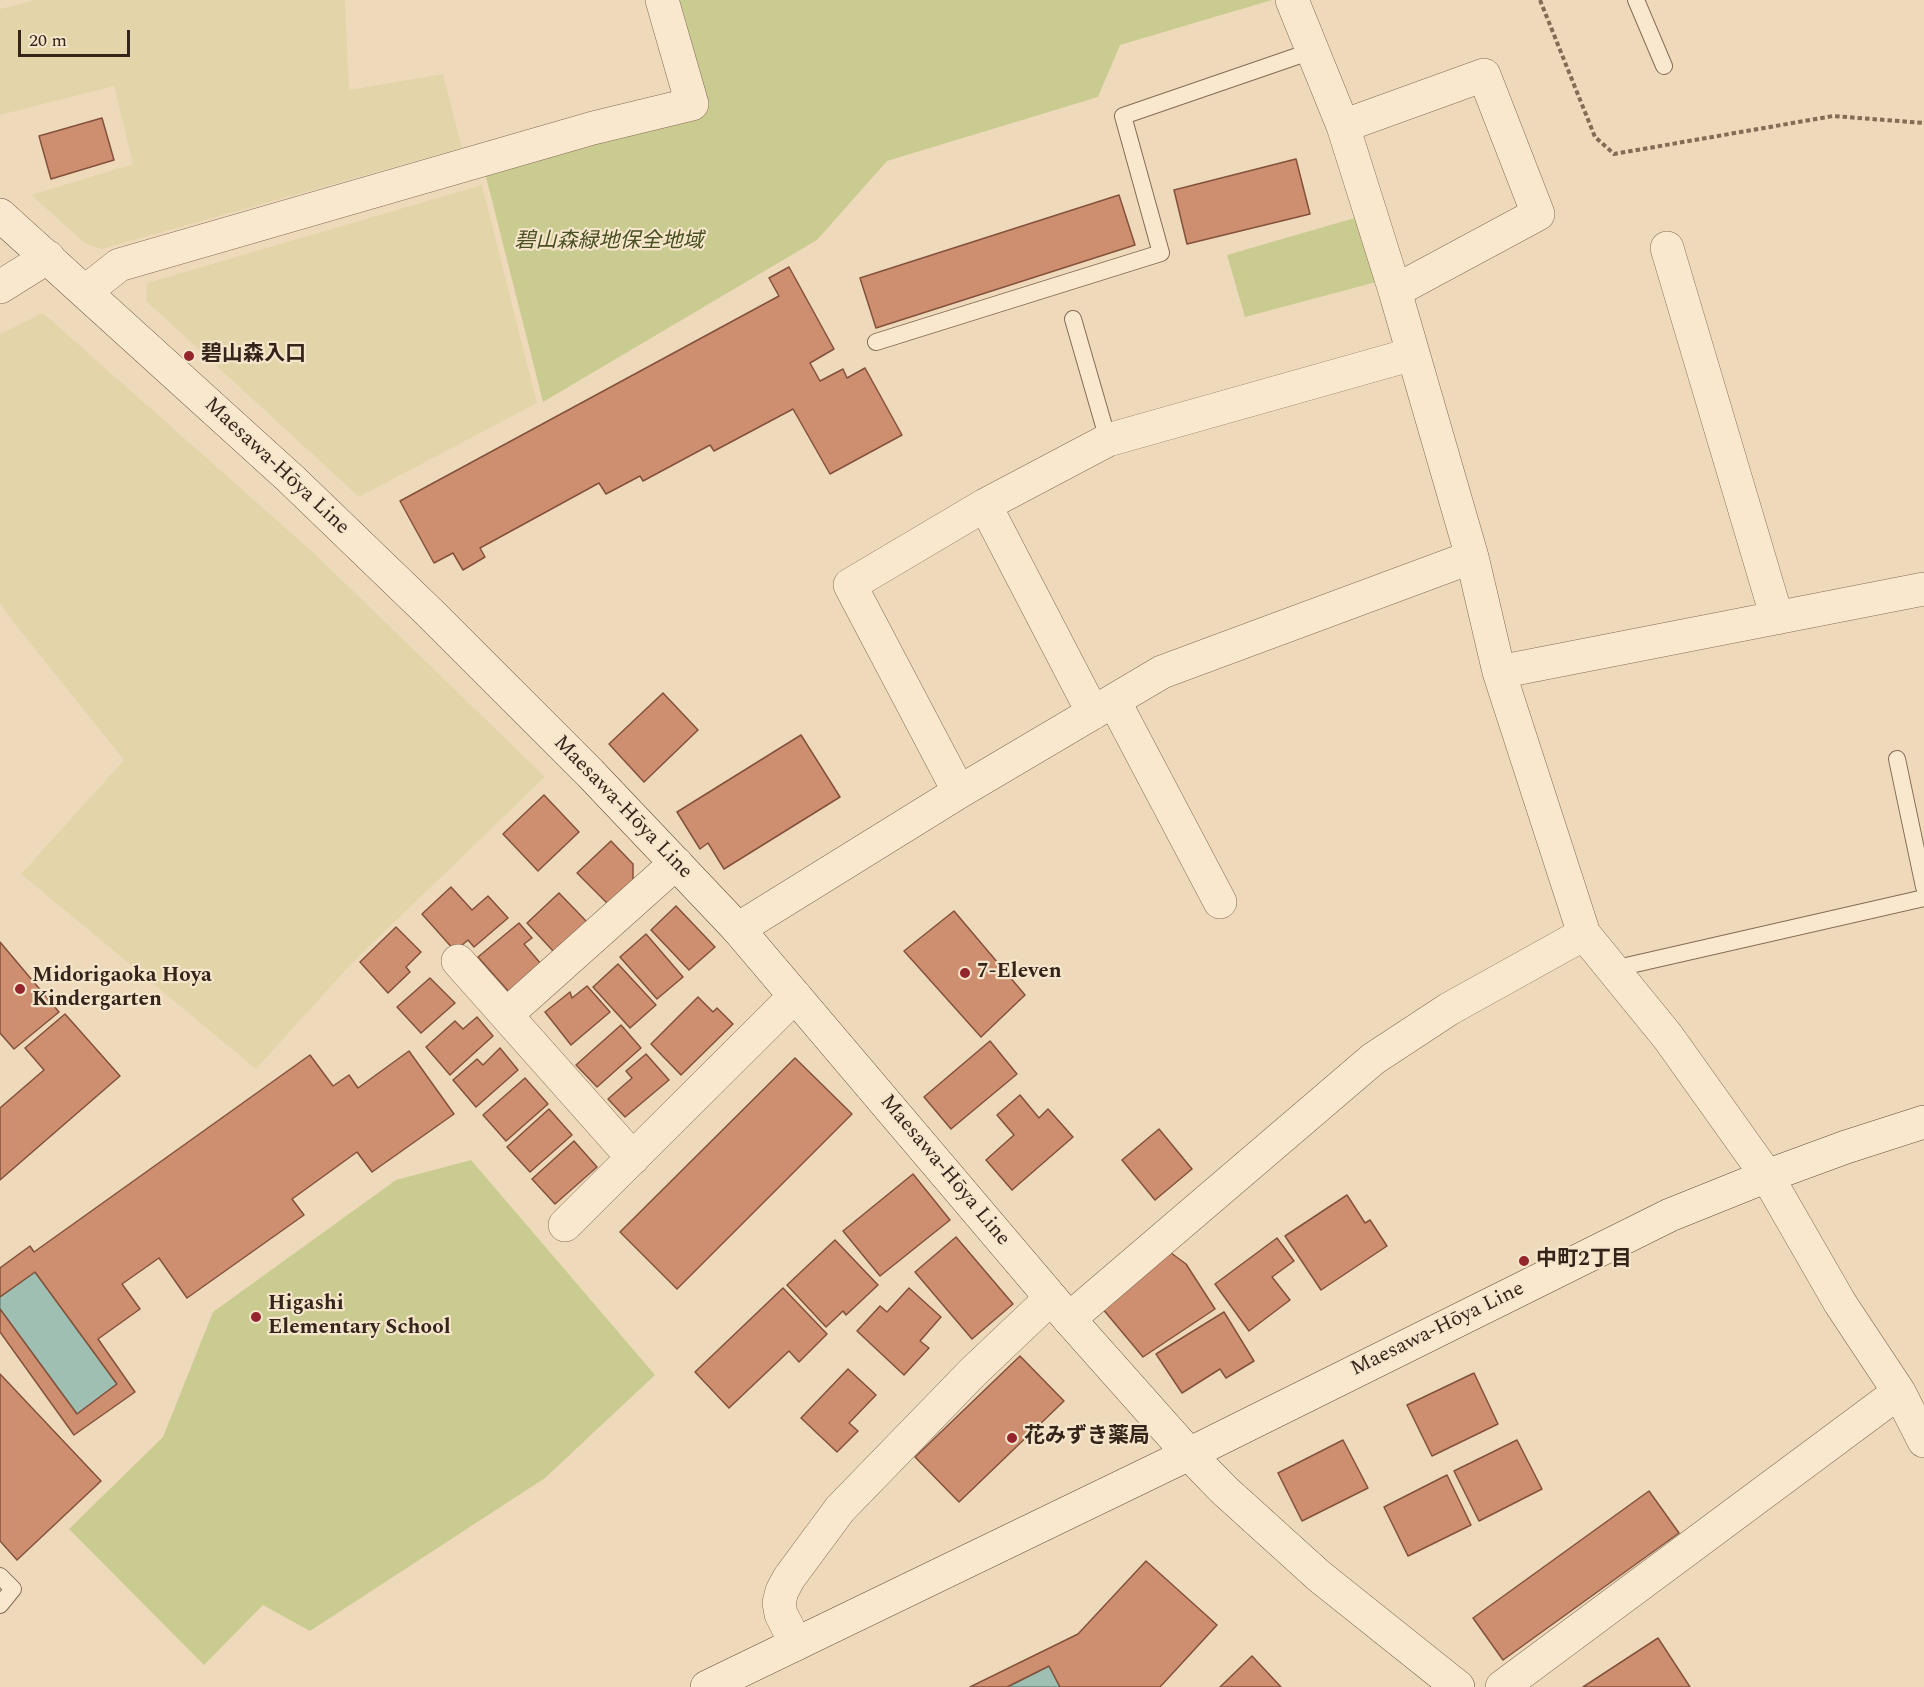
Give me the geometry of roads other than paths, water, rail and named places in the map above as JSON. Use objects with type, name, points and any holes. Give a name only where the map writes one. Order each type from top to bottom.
[{"type":"street","points":[[86,291],[119,265],[593,128],[692,104],[662,0]]},
{"type":"street","points":[[1293,0],[1343,126],[1395,291],[1472,557],[1499,672],[1584,934],[1668,1037],[1767,1176],[1840,1303],[1899,1392],[1924,1441]]},
{"type":"street","points":[[1343,126],[1484,75],[1538,214],[1395,291]]},
{"type":"street","name":"Maesawa-Hōya Line","points":[[0,215],[291,479],[430,613],[590,773],[738,929],[1060,1308],[1189,1454],[1224,1490],[1319,1576],[1458,1687]]},
{"type":"street","points":[[1667,248],[1777,618]]},
{"type":"street","points":[[0,287],[48,257]]},
{"type":"street","points":[[959,792],[850,585],[985,505],[1108,440],[1413,354]]},
{"type":"street","points":[[985,505],[1220,902]]},
{"type":"street","points":[[738,929],[959,792],[1162,672],[1472,557]]},
{"type":"street","points":[[1499,672],[1924,589]]},
{"type":"street","points":[[506,1015],[676,863]]},
{"type":"street","points":[[796,1644],[781,1614],[779,1604],[782,1591],[789,1578],[840,1509],[973,1372],[1060,1308],[1373,1059],[1449,1009],[1584,934]]},
{"type":"street","points":[[458,961],[633,1158]]},
{"type":"street","points":[[565,1225],[795,996]]},
{"type":"street","name":"Maesawa-Hōya Line","points":[[707,1687],[1189,1454],[1670,1215],[1846,1147],[1924,1122]]},
{"type":"street","points":[[1502,1687],[1899,1392]]},
{"type":"lane","points":[[1636,0],[1664,66]]},
{"type":"lane","points":[[876,342],[1161,253],[1123,116],[1312,51]]},
{"type":"lane","points":[[1073,319],[1108,440]]},
{"type":"lane","points":[[1897,759],[1924,887]]},
{"type":"lane","points":[[1613,969],[1924,898]]},
{"type":"lane","points":[[0,1576],[14,1588],[0,1605]]},
{"type":"place","name":"碧山森入口","points":[[189,356]]},
{"type":"place","name":"7-Eleven","points":[[965,973]]},
{"type":"place","name":"Midorigaoka Hoya Kindergarten","points":[[20,989]]},
{"type":"place","name":"中町2丁目","points":[[1524,1261]]},
{"type":"place","name":"Higashi Elementary School","points":[[256,1317]]},
{"type":"place","name":"花みずき薬局","points":[[1012,1438]]},
{"type":"park label","name":"碧山森緑地保全地域","points":[[609,243]]}]
